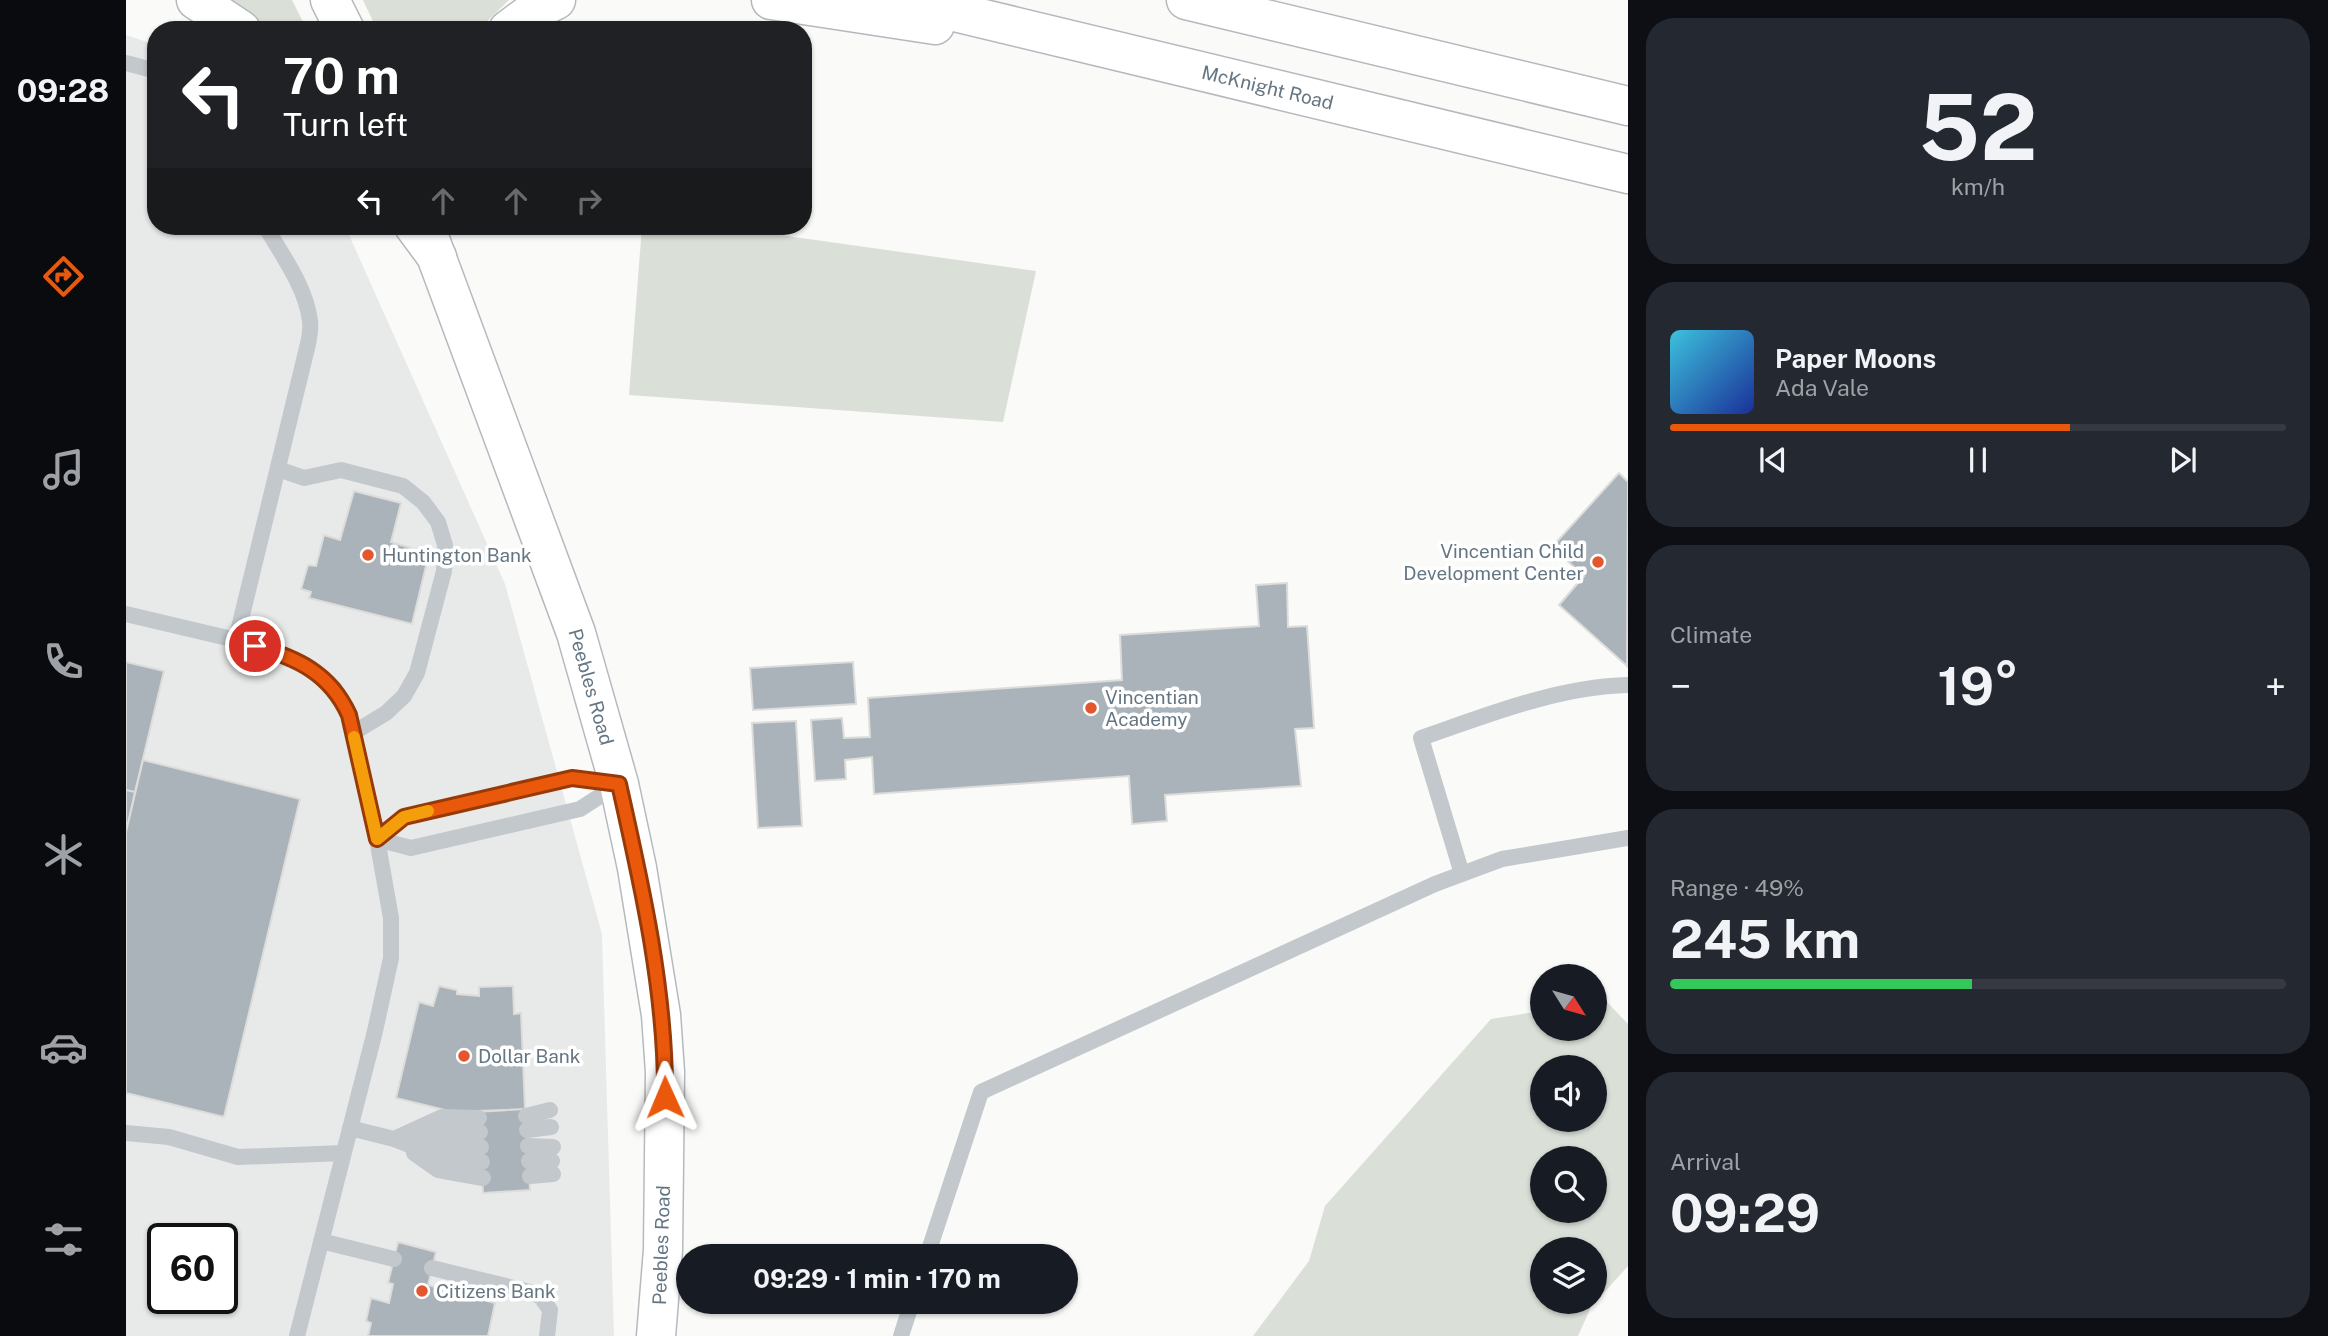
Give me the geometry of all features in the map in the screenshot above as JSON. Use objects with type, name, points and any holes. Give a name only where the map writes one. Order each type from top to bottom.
[{"type":"main road","points":[[196,0],[228,21]]},
{"type":"main road","points":[[330,0],[340,21]]},
{"type":"main road","points":[[520,21],[556,0]]},
{"type":"main road","points":[[771,0],[1144,57]]},
{"type":"main road","name":"McKnight Road","points":[[905,0],[1628,174]]},
{"type":"main road","points":[[1186,0],[1628,106]]},
{"type":"main road","points":[[1238,0],[1290,25]]},
{"type":"main road","name":"Peebles Road","points":[[434,236],[576,633],[619,784],[637,868],[661,1015],[665,1072],[663,1250],[656,1336]]},
{"type":"lane","points":[[126,62],[147,68]]},
{"type":"lane","points":[[236,640],[311,323],[293,273],[270,235]]},
{"type":"lane","points":[[278,469],[304,478],[341,470],[403,486],[423,502],[438,522],[446,545],[444,570],[417,673],[404,696],[386,713],[353,733]]},
{"type":"lane","points":[[126,614],[274,651],[322,677],[341,698],[349,715],[377,839],[391,918],[391,958],[297,1336]]},
{"type":"lane","points":[[1462,874],[1421,738],[1547,696],[1601,686],[1628,685]]},
{"type":"lane","points":[[377,839],[404,817],[572,778],[619,784]]},
{"type":"lane","points":[[377,839],[411,848],[580,809],[619,784]]},
{"type":"lane","points":[[931,1244],[981,1092],[1435,884],[1502,859],[1628,838]]},
{"type":"lane","points":[[528,1146],[550,1110]]},
{"type":"lane","points":[[394,1139],[442,1117],[481,1148]]},
{"type":"lane","points":[[528,1146],[551,1127]]},
{"type":"lane","points":[[350,1128],[394,1139],[481,1148]]},
{"type":"lane","points":[[126,1133],[169,1137],[238,1157],[343,1153]]},
{"type":"lane","points":[[394,1139],[438,1170],[481,1148]]},
{"type":"lane","points":[[528,1146],[553,1161],[528,1146]]},
{"type":"lane","points":[[321,1241],[394,1259]]},
{"type":"lane","points":[[432,1268],[541,1297],[550,1310],[547,1336]]},
{"type":"lane","points":[[901,1336],[908,1314]]},
{"type":"shaded area","points":[[230,0],[292,0],[302,21],[257,21]]},
{"type":"shaded area","points":[[363,0],[509,0],[487,21],[373,21]]},
{"type":"shaded area","points":[[126,35],[147,42],[147,235],[349,235],[505,584],[602,934],[614,1336],[126,1336]]},
{"type":"shaded area","points":[[641,235],[780,235],[1036,271],[1003,422],[629,395]]},
{"type":"shaded area","points":[[1607,1002],[1628,1024],[1628,1266],[1607,1289],[1607,1237],[1530,1237],[1530,1314],[1588,1314],[1578,1336],[1253,1336],[1309,1261],[1325,1206],[1491,1019],[1530,1013],[1530,1041],[1607,1041]]},
{"type":"building","name":"Vincentian Child Development Center","points":[[1619,473],[1628,482],[1627,666],[1559,605],[1584,576],[1552,547]]},
{"type":"building","name":"Huntington Bank","points":[[354,491],[401,503],[391,542],[418,550],[416,559],[427,562],[412,624],[309,598],[311,592],[301,589],[308,565],[316,566],[324,535],[340,540]]},
{"type":"building","name":"Vincentian Academy","points":[[1287,583],[1288,627],[1307,626],[1314,728],[1295,729],[1301,786],[1165,795],[1167,821],[1132,824],[1129,776],[874,794],[872,757],[845,760],[846,779],[815,781],[811,720],[842,718],[844,738],[870,737],[868,698],[1122,680],[1120,635],[1259,626],[1256,585]]},
{"type":"building","points":[[126,662],[164,671],[135,792],[126,790]]},
{"type":"building","points":[[853,662],[856,704],[753,710],[750,668]]},
{"type":"building","points":[[796,721],[802,826],[758,828],[752,723]]},
{"type":"building","points":[[143,760],[300,799],[224,1117],[126,1093],[126,832]]},
{"type":"building","points":[[126,790],[135,792],[126,832]]},
{"type":"building","name":"Dollar Bank","points":[[439,986],[457,990],[457,994],[479,996],[479,987],[513,986],[514,1014],[521,1013],[525,1109],[457,1113],[396,1098],[419,1002],[433,1006]]},
{"type":"building","points":[[525,1109],[530,1190],[483,1193],[478,1111]]},
{"type":"building","name":"Citizens Bank","points":[[398,1242],[436,1252],[428,1285],[495,1303],[488,1336],[368,1336],[371,1323],[366,1321],[371,1298],[389,1303],[393,1284],[388,1283]]},
{"type":"slow traffic","points":[[354,737],[377,839],[404,817],[428,811]]},
{"type":"place","name":"Huntington Bank","points":[[368,555]]},
{"type":"place","name":"Vincentian Child Development Center","points":[[1598,562]]},
{"type":"place","name":"Vincentian Academy","points":[[1091,708]]},
{"type":"place","name":"Dollar Bank","points":[[464,1056]]},
{"type":"place","name":"Citizens Bank","points":[[422,1291]]},
{"type":"route","points":[[255,646],[300,663],[322,677],[341,698],[349,715],[377,839],[404,817],[572,778],[619,784],[653,957],[661,1015],[665,1097]]}]
